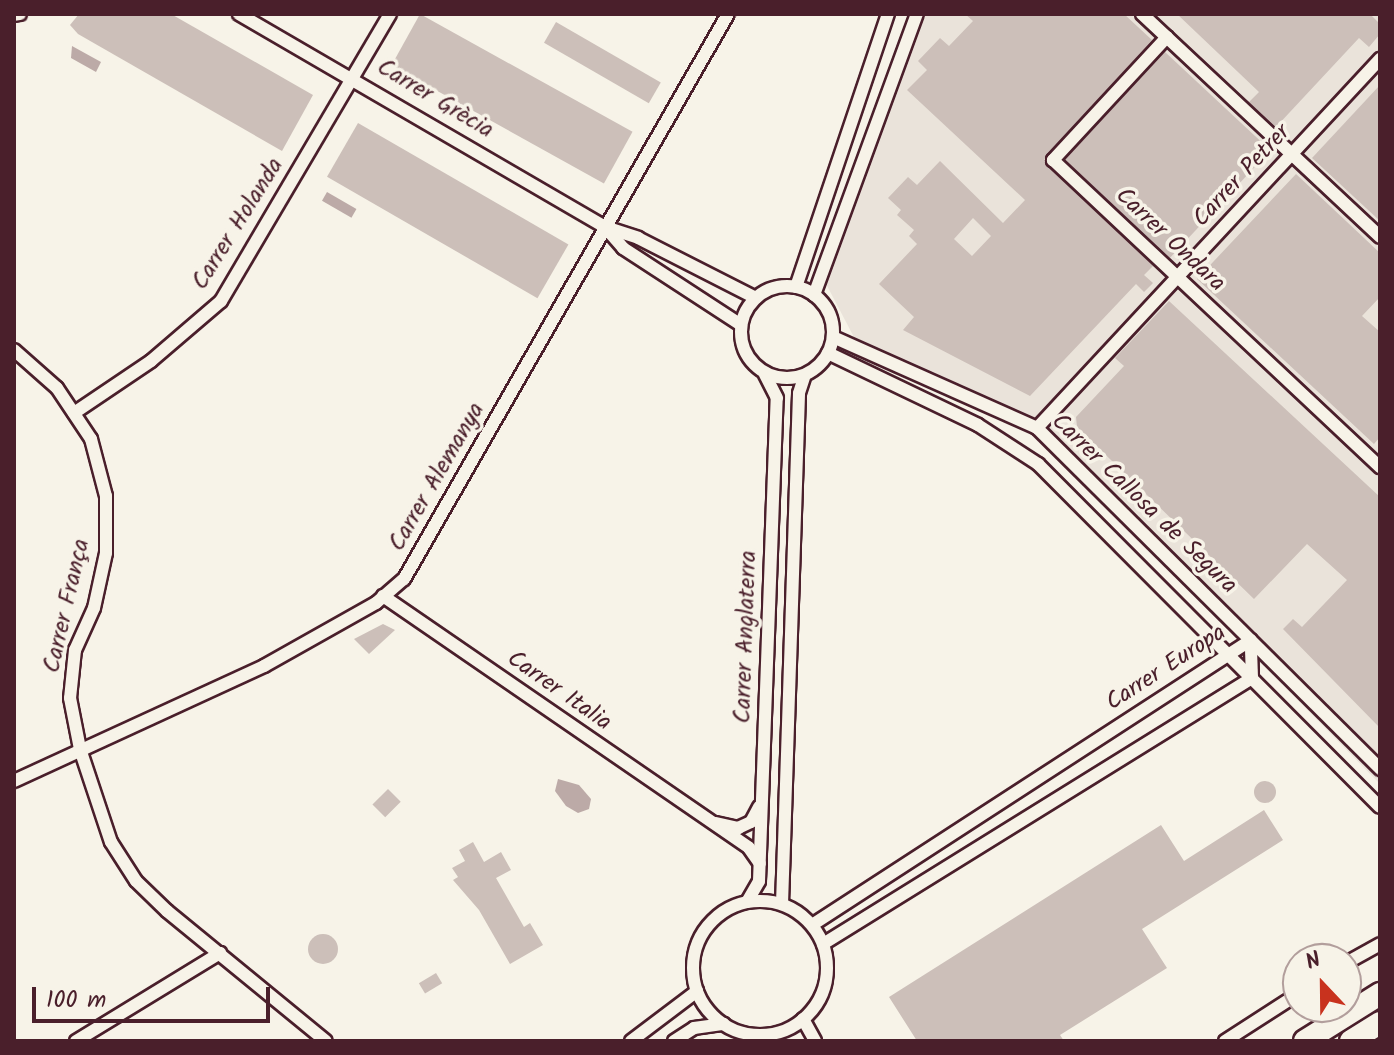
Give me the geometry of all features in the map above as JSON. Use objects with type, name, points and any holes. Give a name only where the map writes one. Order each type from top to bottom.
[{"type":"highway","points":[[1305,1041],[1380,994]]},
{"type":"highway","points":[[1351,1041],[1380,1023]]},
{"type":"street","name":"Carrer Grècia","points":[[239,14],[354,77],[605,227],[638,238],[756,298]]},
{"type":"street","name":"Carrer Holanda","points":[[74,413],[151,361],[221,301],[390,14]]},
{"type":"street","name":"Carrer Alemanya","points":[[14,781],[264,666],[383,596],[404,579],[728,14]]},
{"type":"street","points":[[796,287],[888,14]]},
{"type":"street","points":[[814,295],[917,14]]},
{"type":"street","points":[[1142,14],[1380,237]]},
{"type":"street","name":"Carrer Ondara","points":[[1167,37],[1053,160],[1380,467]]},
{"type":"street","name":"Carrer Petrer","points":[[1037,428],[1380,59]]},
{"type":"street","name":"Carrer Grècia","points":[[605,227],[623,248],[741,325]]},
{"type":"street","points":[[796,287],[814,295],[829,312],[833,337],[828,353],[805,375],[778,378],[765,374],[747,357],[741,325],[756,298],[769,289],[796,287]]},
{"type":"street","name":"Carrer Callosa de Segura","points":[[833,337],[1037,428],[1380,769]]},
{"type":"street","name":"Carrer França","points":[[14,350],[57,388],[91,439],[106,496],[106,553],[94,608],[75,650],[70,698],[80,749],[111,842],[136,881],[326,1041]]},
{"type":"street","name":"Carrer Callosa de Segura","points":[[828,353],[978,425],[1038,464],[1225,656],[1252,678],[1380,807]]},
{"type":"street","name":"Carrer Anglaterra","points":[[747,902],[759,881],[777,398],[765,374]]},
{"type":"street","name":"Carrer Anglaterra","points":[[782,904],[799,393],[805,375]]},
{"type":"street","name":"Carrer Italia","points":[[383,596],[749,848],[760,864]]},
{"type":"street","name":"Carrer Europa","points":[[812,925],[1251,640]]},
{"type":"street","name":"Carrer Europa","points":[[1251,640],[1252,678]]},
{"type":"street","points":[[823,944],[1252,678]]},
{"type":"street","points":[[709,822],[738,828],[751,822],[762,800]]},
{"type":"street","points":[[747,902],[782,904],[812,925],[823,944],[826,982],[803,1019],[779,1037],[746,1033],[724,1024],[697,991],[693,965],[705,929],[722,912],[747,902]]},
{"type":"street","points":[[1362,954],[1380,944]]},
{"type":"street","points":[[76,1041],[220,953]]},
{"type":"street","points":[[631,1041],[697,991]]},
{"type":"street","points":[[1225,1041],[1282,1004]]},
{"type":"street","points":[[803,1019],[815,1041]]},
{"type":"street","points":[[674,1041],[694,1028],[724,1024]]},
{"type":"shaded area","points":[[921,14],[1380,14],[1380,784],[1040,436],[857,343],[823,278]]},
{"type":"shaded area","points":[[72,46],[101,62],[96,72],[71,58]]},
{"type":"shaded area","points":[[327,192],[356,209],[351,218],[322,201]]},
{"type":"shaded area","points":[[558,779],[579,785],[591,799],[589,809],[578,813],[566,806],[555,791]]},
{"type":"building","points":[[79,14],[171,14],[313,95],[282,151],[78,34],[70,25]]},
{"type":"building","points":[[420,14],[633,132],[604,183],[391,66]]},
{"type":"building","points":[[965,14],[1124,14],[1152,40],[1044,159],[1153,266],[1144,275],[1153,283],[1144,292],[1136,284],[1030,396],[903,330],[914,317],[879,284],[917,244],[909,236],[914,230],[897,215],[901,210],[888,198],[908,177],[917,185],[940,161],[1003,223],[1025,200],[907,90],[927,70],[918,61],[940,38],[949,46],[973,21]],"holes":[[[973,218],[991,236],[972,256],[954,239]]]},
{"type":"building","points":[[1177,14],[1370,14],[1380,24],[1380,34],[1369,47],[1359,38],[1276,127],[1249,102],[1259,92]]},
{"type":"building","points":[[556,22],[661,82],[649,103],[544,43]]},
{"type":"building","points":[[1165,52],[1270,150],[1170,258],[1065,160]]},
{"type":"building","points":[[1380,85],[1380,221],[1312,158]]},
{"type":"building","points":[[358,123],[568,244],[537,298],[327,177]]},
{"type":"building","points":[[1296,174],[1380,253],[1380,297],[1362,316],[1380,332],[1380,437],[1374,444],[1197,279]]},
{"type":"building","points":[[1169,301],[1380,497],[1380,728],[1283,629],[1293,619],[1302,627],[1347,580],[1307,544],[1254,599],[1077,427],[1076,417],[1124,366],[1115,358]]},
{"type":"building","points":[[383,624],[395,630],[369,654],[354,639]]},
{"type":"building","points":[[1265,781],[1273,784],[1276,792],[1273,800],[1265,803],[1257,800],[1254,792],[1257,784]]},
{"type":"building","points":[[388,789],[401,802],[385,817],[372,805]]},
{"type":"building","points":[[1264,810],[1283,840],[1142,929],[1167,968],[1060,1035],[1064,1041],[917,1041],[889,997],[1161,825],[1184,861]]},
{"type":"building","points":[[473,842],[484,862],[501,852],[511,870],[496,878],[524,927],[530,923],[543,945],[510,964],[479,910],[453,880],[458,877],[452,868],[465,861],[459,850]]},
{"type":"building","points":[[323,934],[333,939],[338,949],[333,959],[323,964],[313,959],[308,949],[313,939]]},
{"type":"building","points":[[436,973],[442,983],[425,994],[419,983]]}]
